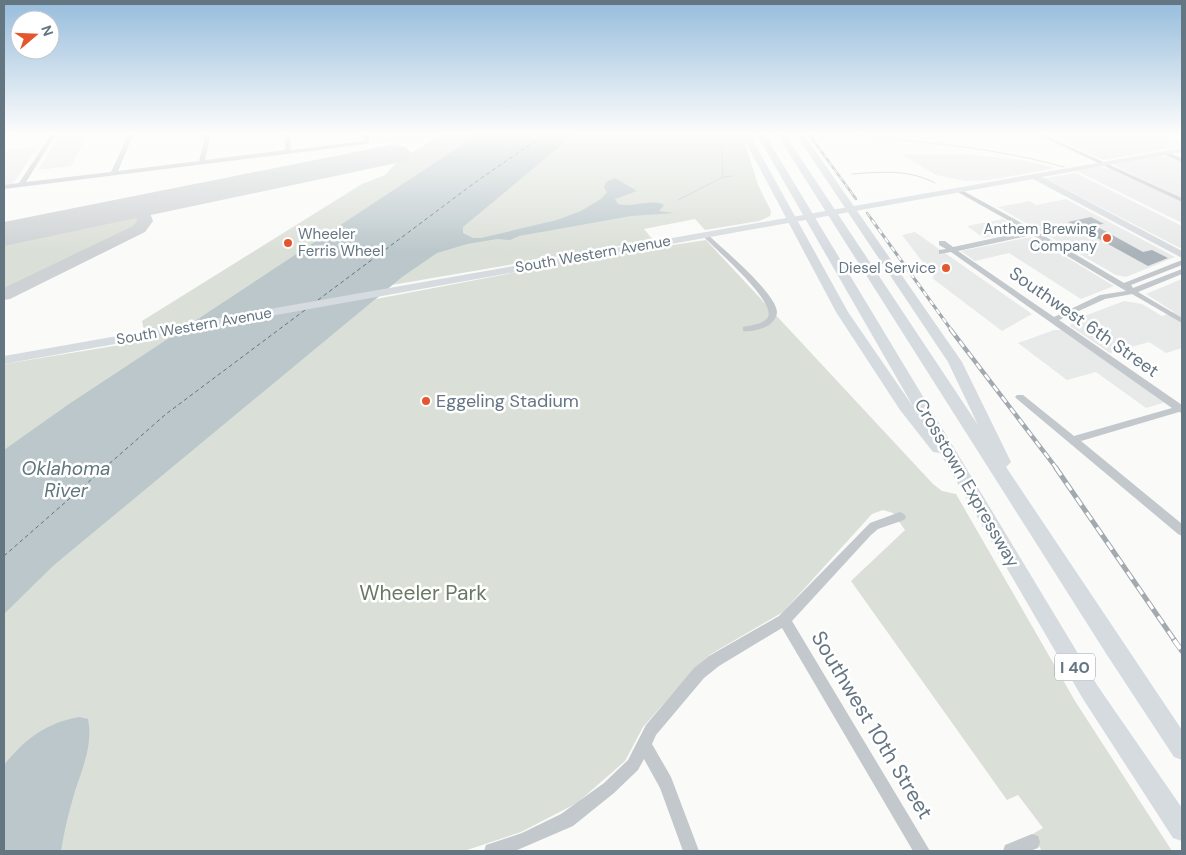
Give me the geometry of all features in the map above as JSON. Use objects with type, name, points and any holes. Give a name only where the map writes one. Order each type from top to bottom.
[{"type":"highway","points":[[769,173],[795,219],[842,312],[861,342],[905,406],[974,495]]},
{"type":"highway","name":"Crosstown Expressway","points":[[784,173],[1090,692],[1182,829]]},
{"type":"highway","name":"Crosstown Expressway","points":[[806,173],[1029,518],[1182,749]]},
{"type":"highway","points":[[826,173],[955,362],[1029,518]]},
{"type":"main road","name":"South Western Avenue","points":[[4,360],[1051,173]]},
{"type":"main road","points":[[1033,176],[1182,255]]},
{"type":"street","points":[[21,185],[29,173]]},
{"type":"street","points":[[4,187],[114,173]]},
{"type":"street","points":[[1123,173],[1182,200]]},
{"type":"street","points":[[958,190],[1034,232],[1182,321]]},
{"type":"street","points":[[952,250],[1034,232]]},
{"type":"street","points":[[709,234],[722,253],[734,262],[770,302],[773,309],[768,322],[746,329]]},
{"type":"street","name":"Southwest 6th Street","points":[[942,248],[952,250],[1182,409]]},
{"type":"street","points":[[1133,291],[1127,285],[1182,262]]},
{"type":"street","points":[[1053,320],[1103,297],[1133,291],[1182,271]]},
{"type":"street","points":[[1103,297],[1120,287],[1120,284]]},
{"type":"street","points":[[1020,396],[1182,531]]},
{"type":"street","points":[[1073,440],[1182,409]]},
{"type":"street","points":[[492,851],[524,840],[577,814],[623,775],[633,764],[657,722],[705,668],[784,620],[867,532],[874,526],[900,517]]},
{"type":"street","name":"Southwest 10th Street","points":[[784,620],[922,851]]},
{"type":"street","points":[[643,745],[652,755],[661,774],[691,851]]},
{"type":"street","points":[[1011,851],[1032,842]]},
{"type":"shaded area","points":[[4,173],[20,173],[13,184],[4,185]]},
{"type":"shaded area","points":[[932,173],[1029,173],[989,180],[966,181]]},
{"type":"shaded area","points":[[1076,173],[1182,226],[1182,249],[1044,178]]},
{"type":"shaded area","points":[[1081,173],[1120,173],[1182,202],[1182,223]]},
{"type":"shaded area","points":[[1129,173],[1182,173],[1182,198]]},
{"type":"shaded area","points":[[1066,199],[1175,257],[1126,277],[1116,275],[998,207],[1030,201],[1036,205]]},
{"type":"shaded area","points":[[1003,219],[1022,231],[984,238],[967,226]]},
{"type":"shaded area","points":[[915,232],[1032,314],[1002,331],[932,278],[934,277],[902,235]]},
{"type":"shaded area","points":[[1031,237],[1114,286],[1081,299],[1009,253],[975,261],[961,251]]},
{"type":"shaded area","points":[[1182,279],[1182,348],[1166,353],[1149,342],[1110,353],[1070,326],[1074,320],[1124,301],[1142,304],[1162,316],[1174,312],[1146,294]]},
{"type":"shaded area","points":[[1054,330],[1063,330],[1166,402],[1146,408],[1096,372],[1067,380],[1018,343]]},
{"type":"green space","name":"Wheeler Park","points":[[387,173],[754,173],[771,211],[770,216],[759,221],[705,230],[695,219],[644,229],[653,240],[392,285],[376,299],[607,255],[706,240],[933,484],[942,491],[956,494],[1075,701],[1172,851],[1042,851],[1031,835],[1043,828],[1018,795],[1007,800],[851,581],[905,530],[893,513],[883,510],[872,514],[783,612],[711,654],[697,666],[643,727],[625,761],[577,803],[521,832],[464,851],[4,851],[4,364],[120,345],[144,330],[142,321],[362,184]]},
{"type":"green space","points":[[137,213],[137,223],[133,227],[94,250],[4,292],[4,239]]},
{"type":"water","name":"Oklahoma River","points":[[419,173],[528,173],[463,227],[463,233],[473,238],[481,238],[557,220],[581,211],[601,199],[607,192],[604,187],[606,182],[615,178],[637,191],[615,199],[618,204],[629,205],[655,202],[664,205],[659,211],[674,213],[631,216],[519,236],[510,240],[497,239],[467,244],[437,253],[402,277],[54,565],[4,614],[4,450],[69,404]]},
{"type":"water","points":[[79,717],[88,719],[88,746],[61,851],[4,851],[4,765],[20,747],[46,728],[56,723]]},
{"type":"building","name":"Anthem Brewing Company","points":[[1091,217],[1104,224],[1094,225],[1143,252],[1152,250],[1168,258],[1148,266],[1068,222]]},
{"type":"waterway","points":[[723,173],[723,177]]},
{"type":"waterway","points":[[852,174],[870,173]]},
{"type":"waterway","points":[[904,173],[935,183]]},
{"type":"waterway","points":[[723,177],[733,176]]},
{"type":"waterway","points":[[678,200],[723,177]]},
{"type":"ferry route","points":[[318,300],[489,173]]},
{"type":"ferry route","points":[[4,556],[166,414],[305,310]]},
{"type":"taxiway","points":[[4,295],[139,229],[145,221],[141,206]]},
{"type":"runway","points":[[4,234],[303,173]]},
{"type":"railway","points":[[837,173],[856,199]]},
{"type":"railway","points":[[867,213],[873,221]]},
{"type":"railway","points":[[872,220],[952,331]]},
{"type":"railway","points":[[951,330],[1057,469]]},
{"type":"railway","points":[[1056,468],[1175,641]]},
{"type":"railway","points":[[1174,640],[1182,651]]},
{"type":"place","name":"Anthem Brewing Company","points":[[1107,238]]},
{"type":"place","name":"Wheeler Ferris Wheel","points":[[288,243]]},
{"type":"place","name":"Diesel Service","points":[[946,268]]},
{"type":"place","name":"Eggeling Stadium","points":[[426,401]]}]
